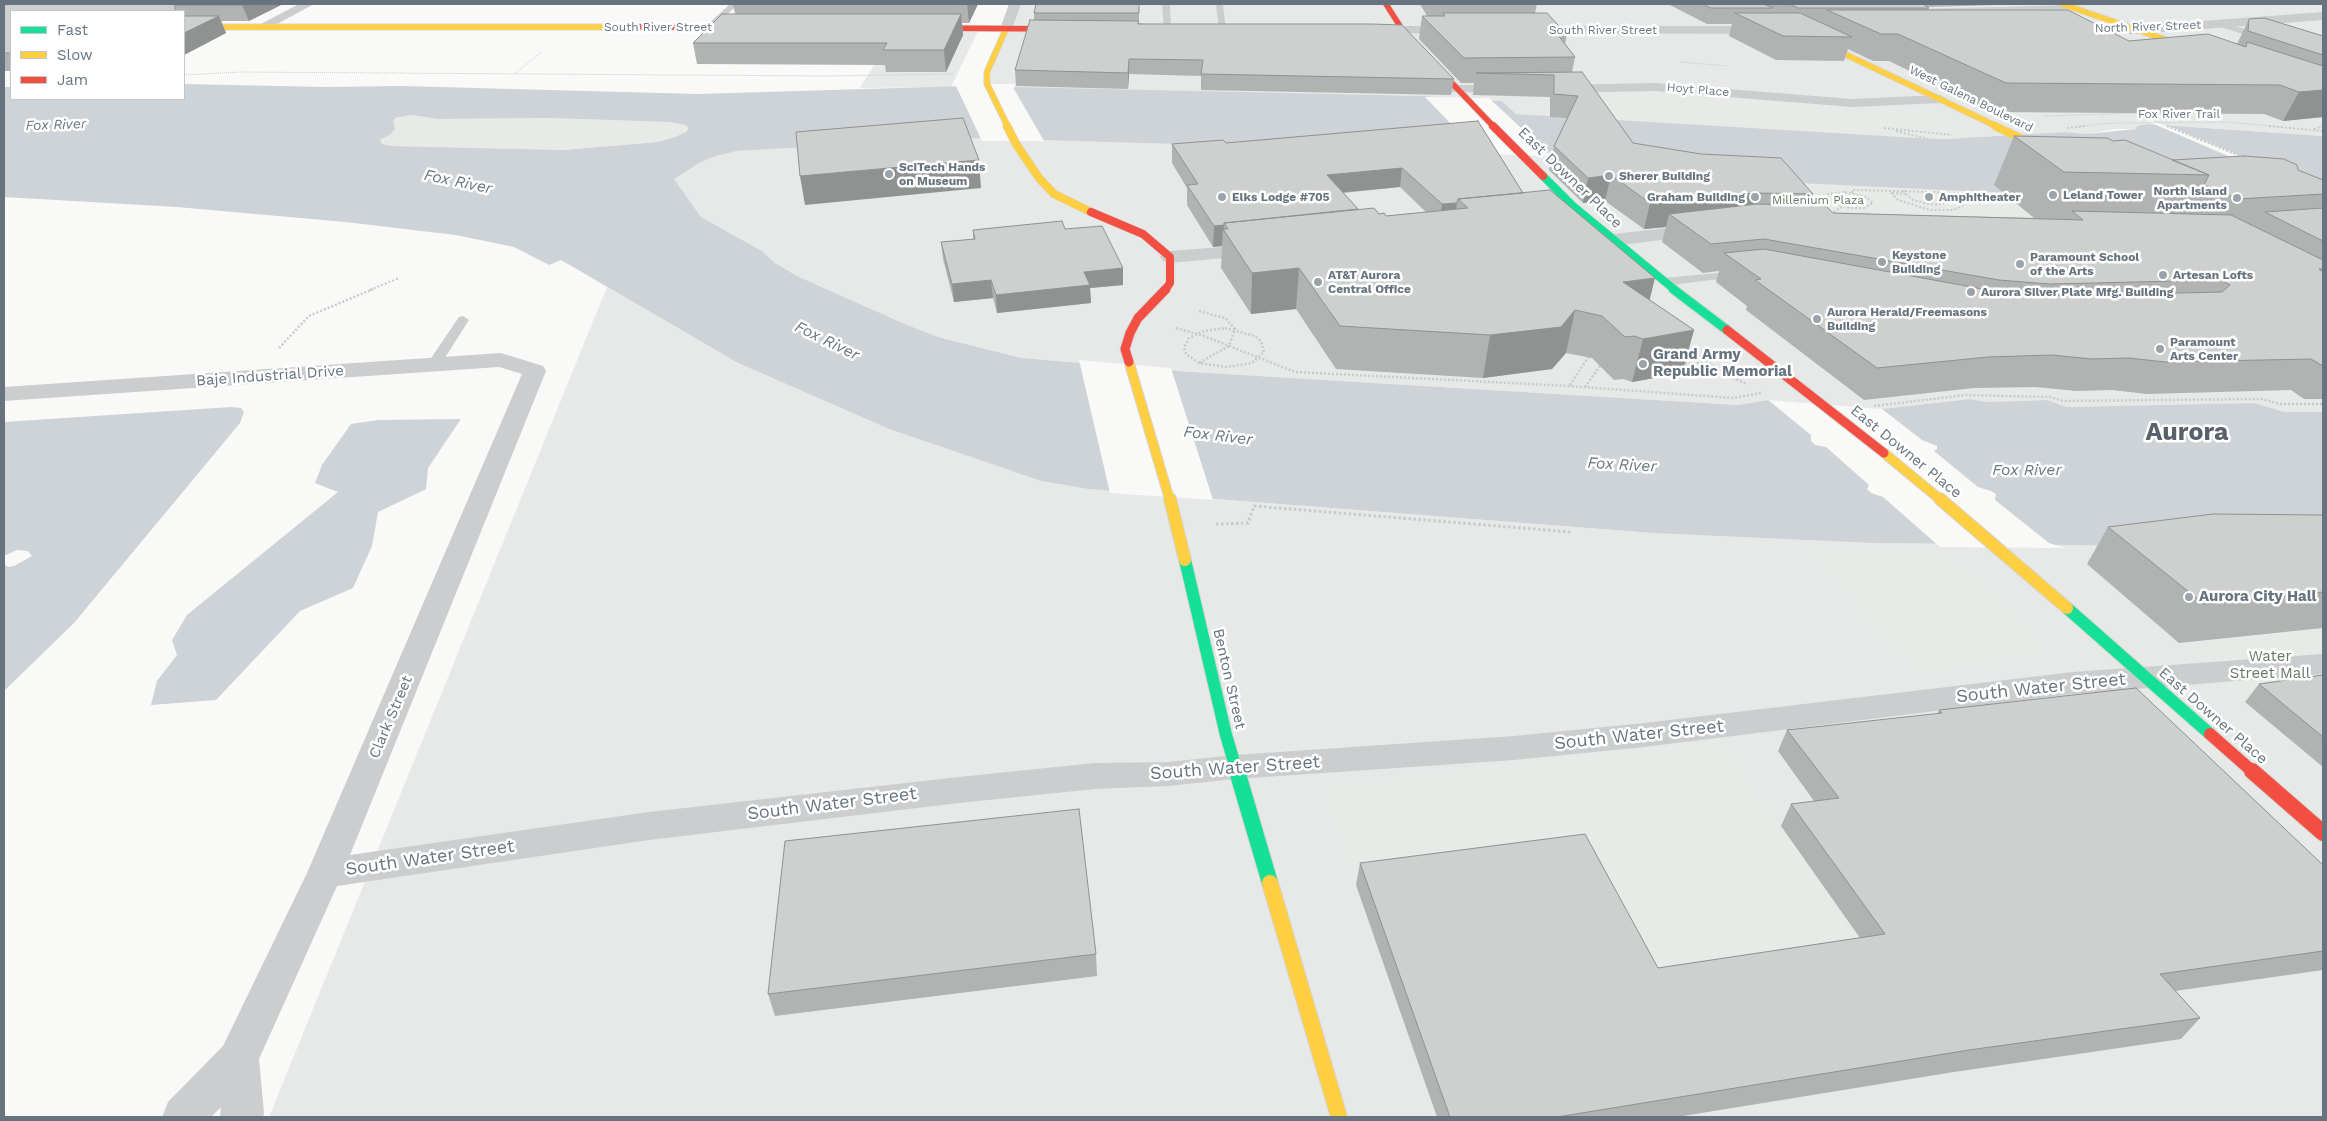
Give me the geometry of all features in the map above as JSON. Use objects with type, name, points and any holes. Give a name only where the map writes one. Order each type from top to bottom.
[{"type":"street","points":[[261,27],[308,4]]},
{"type":"street","points":[[1015,4],[987,72],[987,84],[1016,144],[1039,178],[1054,194],[1069,204],[1143,234],[1170,257],[1281,248]]},
{"type":"street","name":"East Downer Place","points":[[1386,4],[1401,30],[1461,93],[1586,217],[1664,282],[1821,402],[2000,549],[2323,833]]},
{"type":"street","points":[[2068,6],[2203,53]]},
{"type":"street","name":"North River Street","points":[[2053,30],[2136,30],[2323,16]]},
{"type":"street","name":"South River Street","points":[[1514,30],[1775,23]]},
{"type":"street","name":"South River Street","points":[[185,27],[757,28]]},
{"type":"street","points":[[913,28],[1080,29]]},
{"type":"street","points":[[1384,30],[1467,30]]},
{"type":"street","points":[[1806,33],[1825,30]]},
{"type":"street","name":"West Galena Boulevard","points":[[1806,33],[2056,156]]},
{"type":"street","name":"Hoyt Place","points":[[1544,89],[1654,87],[1852,103],[1940,100]]},
{"type":"street","points":[[1461,93],[1526,89]]},
{"type":"street","points":[[1560,220],[1586,217]]},
{"type":"street","points":[[1614,240],[1719,228]]},
{"type":"street","name":"Benton Street","points":[[1170,257],[1170,283],[1164,292],[1138,318],[1130,333],[1125,349],[1174,513],[1235,767],[1339,1117]]},
{"type":"street","name":"Baje Industrial Drive","points":[[4,394],[501,360],[535,371]]},
{"type":"street","name":"Clark Street","points":[[183,1117],[238,1059],[326,873],[535,371]]},
{"type":"street","name":"South Water Street","points":[[326,873],[716,818],[1095,776],[1168,774],[1235,767],[1514,748],[1644,735],[2073,683],[2323,664]]},
{"type":"street","points":[[238,1059],[243,1113],[241,1117]]},
{"type":"lane","points":[[710,27],[734,4]]},
{"type":"lane","points":[[1166,4],[1168,29]]},
{"type":"lane","points":[[1219,4],[1224,30]]},
{"type":"lane","points":[[1926,28],[1916,14],[1919,11],[2068,6]]},
{"type":"lane","points":[[2221,24],[2271,41]]},
{"type":"lane","points":[[1664,282],[1755,273]]},
{"type":"lane","points":[[434,364],[463,320]]},
{"type":"path","points":[[515,73],[525,64]]},
{"type":"path","points":[[185,75],[241,72],[816,76],[953,74]]},
{"type":"path","points":[[2037,116],[2077,113],[2084,116],[2136,113],[2242,157]]},
{"type":"path","name":"Fox River Trail","points":[[2064,128],[2091,124],[2201,124],[2227,122],[2323,131]]},
{"type":"path","points":[[2311,130],[2323,126]]},
{"type":"path","points":[[1928,139],[1885,129],[1958,135]]},
{"type":"path","points":[[1852,193],[1852,190],[1944,192],[1998,196],[2018,201]]},
{"type":"path","points":[[1903,191],[1913,200],[1934,205],[1950,202],[1950,197]]},
{"type":"path","points":[[1838,192],[1852,193],[1870,200],[1872,205],[1864,208],[1842,207],[1830,202],[1826,196],[1838,192]]},
{"type":"path","points":[[1905,194],[1891,194],[1898,200],[1910,205],[1941,210],[1954,210],[1965,202],[1962,197],[1950,197],[1944,192]]},
{"type":"path","points":[[1934,205],[1946,215]]},
{"type":"path","points":[[1828,216],[1842,207]]},
{"type":"path","points":[[251,377],[309,316],[399,278]]},
{"type":"path","points":[[1199,311],[1226,318],[1235,329]]},
{"type":"path","points":[[1176,328],[1196,333],[1295,372],[1569,386],[1733,398],[1764,392],[1758,387]]},
{"type":"path","points":[[1214,329],[1235,329],[1246,332],[1261,341],[1264,352],[1260,358],[1246,365],[1226,368],[1200,363],[1186,354],[1184,348],[1189,338],[1196,333],[1214,329]]},
{"type":"path","points":[[1200,363],[1229,346],[1235,329]]},
{"type":"path","points":[[1684,343],[1705,362],[1724,374],[1750,385]]},
{"type":"path","points":[[1569,386],[1591,353]]},
{"type":"path","points":[[1676,359],[1692,364]]},
{"type":"path","points":[[1585,387],[1604,360]]},
{"type":"path","points":[[1679,366],[1705,362]]},
{"type":"path","points":[[1866,407],[1966,395],[2050,397],[2063,401],[2262,400],[2280,404],[2323,404]]},
{"type":"path","points":[[1216,524],[1248,523],[1254,506],[1571,532]]},
{"type":"shaded area","points":[[1015,4],[2323,4],[2323,136],[2148,124],[2137,126],[2136,129],[2116,129],[2087,134],[2064,132],[1946,139],[1597,121],[1516,114],[1502,101],[1424,96],[995,88],[987,84]]},
{"type":"shaded area","points":[[895,31],[978,31],[951,87],[860,88]]},
{"type":"shaded area","points":[[967,138],[1556,155],[1775,182],[2006,193],[2323,196],[2323,412],[2285,412],[2254,403],[2066,407],[2048,400],[1987,402],[1970,399],[1882,409],[1768,400],[1738,405],[1176,371],[1022,358],[938,337],[797,276],[775,263],[762,251],[701,217],[674,179],[701,162],[737,151]]},
{"type":"shaded area","points":[[607,287],[738,363],[889,429],[1041,481],[1088,489],[1652,533],[1871,543],[2323,548],[2323,1117],[269,1117]]},
{"type":"green space","points":[[1642,90],[1838,106],[1843,112],[1891,113],[1883,106],[1917,105],[1984,138],[1918,138],[1597,121],[1579,95],[1606,91]]},
{"type":"green space","points":[[411,115],[437,119],[549,118],[669,122],[685,125],[689,128],[686,132],[675,137],[658,142],[563,150],[393,146],[382,144],[380,140],[391,134],[395,129],[393,121],[395,118]]},
{"type":"green space","name":"Millenium Plaza","points":[[1775,182],[2007,193],[2038,221],[1801,214]]},
{"type":"green space","points":[[1809,550],[1945,552],[1965,567],[2049,646],[2041,655],[1918,676]]},
{"type":"green space","name":"Water Street Mall","points":[[2323,628],[2323,692],[2245,702],[2179,643]]},
{"type":"green space","points":[[1720,740],[1872,956],[1649,989],[1356,885],[1322,784]]},
{"type":"water","name":"Fox River","points":[[185,84],[325,87],[401,86],[698,94],[965,86],[1424,96],[1502,101],[1516,114],[1918,138],[1946,139],[2064,132],[2087,134],[2136,129],[2137,126],[2147,124],[2323,136],[2323,196],[2007,193],[1775,182],[1556,155],[967,138],[737,151],[701,162],[674,179],[701,217],[762,251],[775,263],[797,276],[938,337],[1022,358],[1176,371],[1738,405],[1768,400],[1882,409],[1970,399],[1987,402],[2048,400],[2066,407],[2254,403],[2285,412],[2323,412],[2323,548],[1871,543],[1652,533],[1088,489],[1041,481],[889,429],[738,363],[561,260],[549,265],[514,247],[456,235],[345,222],[177,207],[4,197],[4,87],[10,87],[10,100],[185,100]],"holes":[[[411,115],[437,119],[549,118],[669,122],[685,125],[689,128],[686,132],[675,137],[658,142],[563,150],[393,146],[382,144],[380,140],[391,134],[395,129],[393,121],[395,118]]]},
{"type":"water","points":[[231,407],[241,408],[244,412],[240,423],[74,623],[4,691],[4,564],[8,567],[14,566],[32,556],[28,551],[17,550],[4,556],[4,422]]},
{"type":"water","points":[[461,419],[428,468],[426,489],[378,512],[372,546],[353,588],[300,611],[216,700],[151,705],[157,681],[177,655],[172,640],[187,615],[338,492],[315,483],[322,465],[351,424],[378,420]]},
{"type":"pier","points":[[955,84],[1015,84],[1014,89],[1044,141],[982,141]]},
{"type":"pier","points":[[1425,97],[1489,98],[1551,156],[1480,154]]},
{"type":"pier","points":[[2147,121],[2159,122],[2323,190],[2323,197]]},
{"type":"pier","points":[[1079,360],[1171,368],[1213,500],[1110,493]]},
{"type":"pier","points":[[1768,400],[1882,409],[1922,440],[1937,446],[1937,449],[1934,451],[1978,487],[1996,494],[1995,500],[2049,543],[2066,548],[1940,547],[1883,497],[1871,493],[1867,489],[1869,485],[1826,447],[1815,445],[1811,441],[1811,435]]},
{"type":"building","points":[[4,4],[244,4],[175,5],[175,10],[10,10],[10,53],[4,53]]},
{"type":"building","points":[[1036,4],[1139,4],[1139,13],[1034,13]]},
{"type":"building","points":[[1703,4],[1764,4],[1773,8],[1711,8]]},
{"type":"building","points":[[1789,4],[1923,4],[1929,8],[1798,8]]},
{"type":"building","points":[[1827,10],[2068,10],[2129,41],[2208,34],[2246,47],[2247,42],[2323,66],[2323,90],[2299,92],[2280,85],[2006,83],[1898,34],[1881,34]]},
{"type":"building","points":[[1443,13],[1547,13],[1567,35],[1558,35],[1575,57],[1464,58],[1422,16],[1445,16]]},
{"type":"building","points":[[1735,13],[1800,13],[1852,37],[1783,36]]},
{"type":"building","points":[[722,14],[961,14],[944,50],[883,50],[887,43],[693,43]]},
{"type":"building","points":[[185,16],[219,16],[185,33]]},
{"type":"building","points":[[2264,18],[2323,36],[2323,55],[2248,31],[2249,19]]},
{"type":"building","points":[[1030,20],[1138,21],[1138,24],[1402,25],[1454,79],[1201,74],[1203,60],[1129,59],[1128,73],[1015,70]]},
{"type":"building","points":[[1582,72],[1633,143],[1701,154],[1781,158],[1813,194],[1756,193],[1650,203],[1611,175],[1588,178],[1554,146],[1578,96],[1554,94],[1554,75],[1476,73]]},
{"type":"building","points":[[963,118],[979,160],[800,176],[796,132]]},
{"type":"building","points":[[1478,121],[1523,193],[1458,199],[1457,203],[1442,204],[1402,168],[1327,175],[1358,209],[1224,223],[1224,225],[1214,226],[1187,185],[1198,184],[1172,144],[1223,140],[1226,143]]},
{"type":"building","points":[[2014,136],[2125,140],[2209,175],[2064,172]]},
{"type":"building","points":[[2244,156],[2284,159],[2297,165],[2298,170],[2323,180],[2323,194],[2238,199],[2204,185],[2209,175],[2172,160]]},
{"type":"building","points":[[1550,190],[1655,278],[1623,282],[1694,330],[1643,339],[1634,336],[1625,337],[1602,316],[1575,310],[1561,327],[1490,335],[1340,326],[1299,268],[1252,273],[1223,229],[1228,229],[1224,223],[1374,208],[1379,214],[1384,213],[1386,216],[1468,208],[1458,199]]},
{"type":"building","points":[[1757,204],[1826,206],[1833,213],[2083,220],[2072,211],[2231,215],[2323,260],[2323,269],[2319,269],[2323,272],[2323,366],[2311,359],[2165,362],[2129,358],[2092,359],[2052,355],[1988,357],[1877,368],[1755,280],[1761,279],[1724,253],[1764,249],[1999,292],[2049,296],[2222,292],[2230,285],[2221,280],[2049,284],[1999,280],[1764,239],[1711,244],[1669,214]]},
{"type":"building","points":[[2323,208],[2323,241],[2265,212]]},
{"type":"building","points":[[1062,221],[1065,229],[1102,226],[1123,268],[1084,272],[1090,285],[996,295],[991,280],[952,284],[941,242],[975,239],[973,230]]},
{"type":"building","points":[[2213,514],[2323,515],[2323,592],[2204,604],[2108,527]]},
{"type":"building","points":[[2323,675],[2323,737],[2259,684]]},
{"type":"building","points":[[2136,688],[2323,865],[2323,951],[2160,974],[2200,1018],[1969,1050],[1557,1117],[1450,1117],[1360,863],[1585,834],[1658,968],[1885,934],[1791,804],[1839,798],[1787,730],[1942,713],[1939,710]]},
{"type":"building","points":[[1079,809],[1096,954],[768,994],[785,841]]},
{"type":"traffic: fast","points":[[1543,176],[1573,206],[1664,282],[1727,330]]},
{"type":"traffic: fast","points":[[1185,560],[1226,735],[1270,883]]},
{"type":"traffic: fast","points":[[2067,608],[2210,734]]},
{"type":"traffic: slow","points":[[2062,4],[2196,50]]},
{"type":"traffic: slow","points":[[185,27],[619,27]]},
{"type":"traffic: slow","points":[[1006,29],[987,72],[987,84],[1016,144],[1039,178],[1054,194],[1091,212]]},
{"type":"traffic: slow","points":[[1813,39],[1969,113]]},
{"type":"traffic: slow","points":[[1969,113],[2049,152]]},
{"type":"traffic: slow","points":[[1129,362],[1174,513],[1185,560]]},
{"type":"traffic: slow","points":[[1884,453],[2000,549],[2067,608]]},
{"type":"traffic: slow","points":[[1270,883],[1339,1117]]},
{"type":"traffic: jam","points":[[1386,4],[1405,34],[1456,89],[1543,176]]},
{"type":"traffic: jam","points":[[619,27],[745,27]]},
{"type":"traffic: jam","points":[[925,28],[1065,29]]},
{"type":"traffic: jam","points":[[1091,212],[1143,234],[1170,257],[1170,283],[1164,292],[1138,318],[1130,333],[1125,349],[1129,362]]},
{"type":"traffic: jam","points":[[1727,330],[1884,453]]},
{"type":"traffic: jam","points":[[2210,734],[2323,833]]},
{"type":"place","name":"SciTech Hands on Museum","points":[[889,174]]},
{"type":"place","name":"Sherer Building","points":[[1609,176]]},
{"type":"place","name":"Leland Tower","points":[[2053,195]]},
{"type":"place","name":"Elks Lodge #705","points":[[1222,197]]},
{"type":"place","name":"Graham Building","points":[[1755,197]]},
{"type":"place","name":"Amphitheater","points":[[1929,197]]},
{"type":"place","name":"North Island Apartments","points":[[2237,198]]},
{"type":"place","name":"Keystone Building","points":[[1882,262]]},
{"type":"place","name":"Paramount School of the Arts","points":[[2020,264]]},
{"type":"place","name":"Artesan Lofts","points":[[2163,275]]},
{"type":"place","name":"AT&T Aurora Central Office","points":[[1318,282]]},
{"type":"place","name":"Aurora Silver Plate Mfg. Building","points":[[1971,292]]},
{"type":"place","name":"Aurora Herald/Freemasons Building","points":[[1817,319]]},
{"type":"place","name":"Paramount Arts Center","points":[[2160,349]]},
{"type":"place","name":"Grand Army Republic Memorial","points":[[1643,364]]},
{"type":"place","name":"Aurora City Hall","points":[[2189,597]]},
{"type":"district","name":"Aurora","points":[[2187,433]]}]
